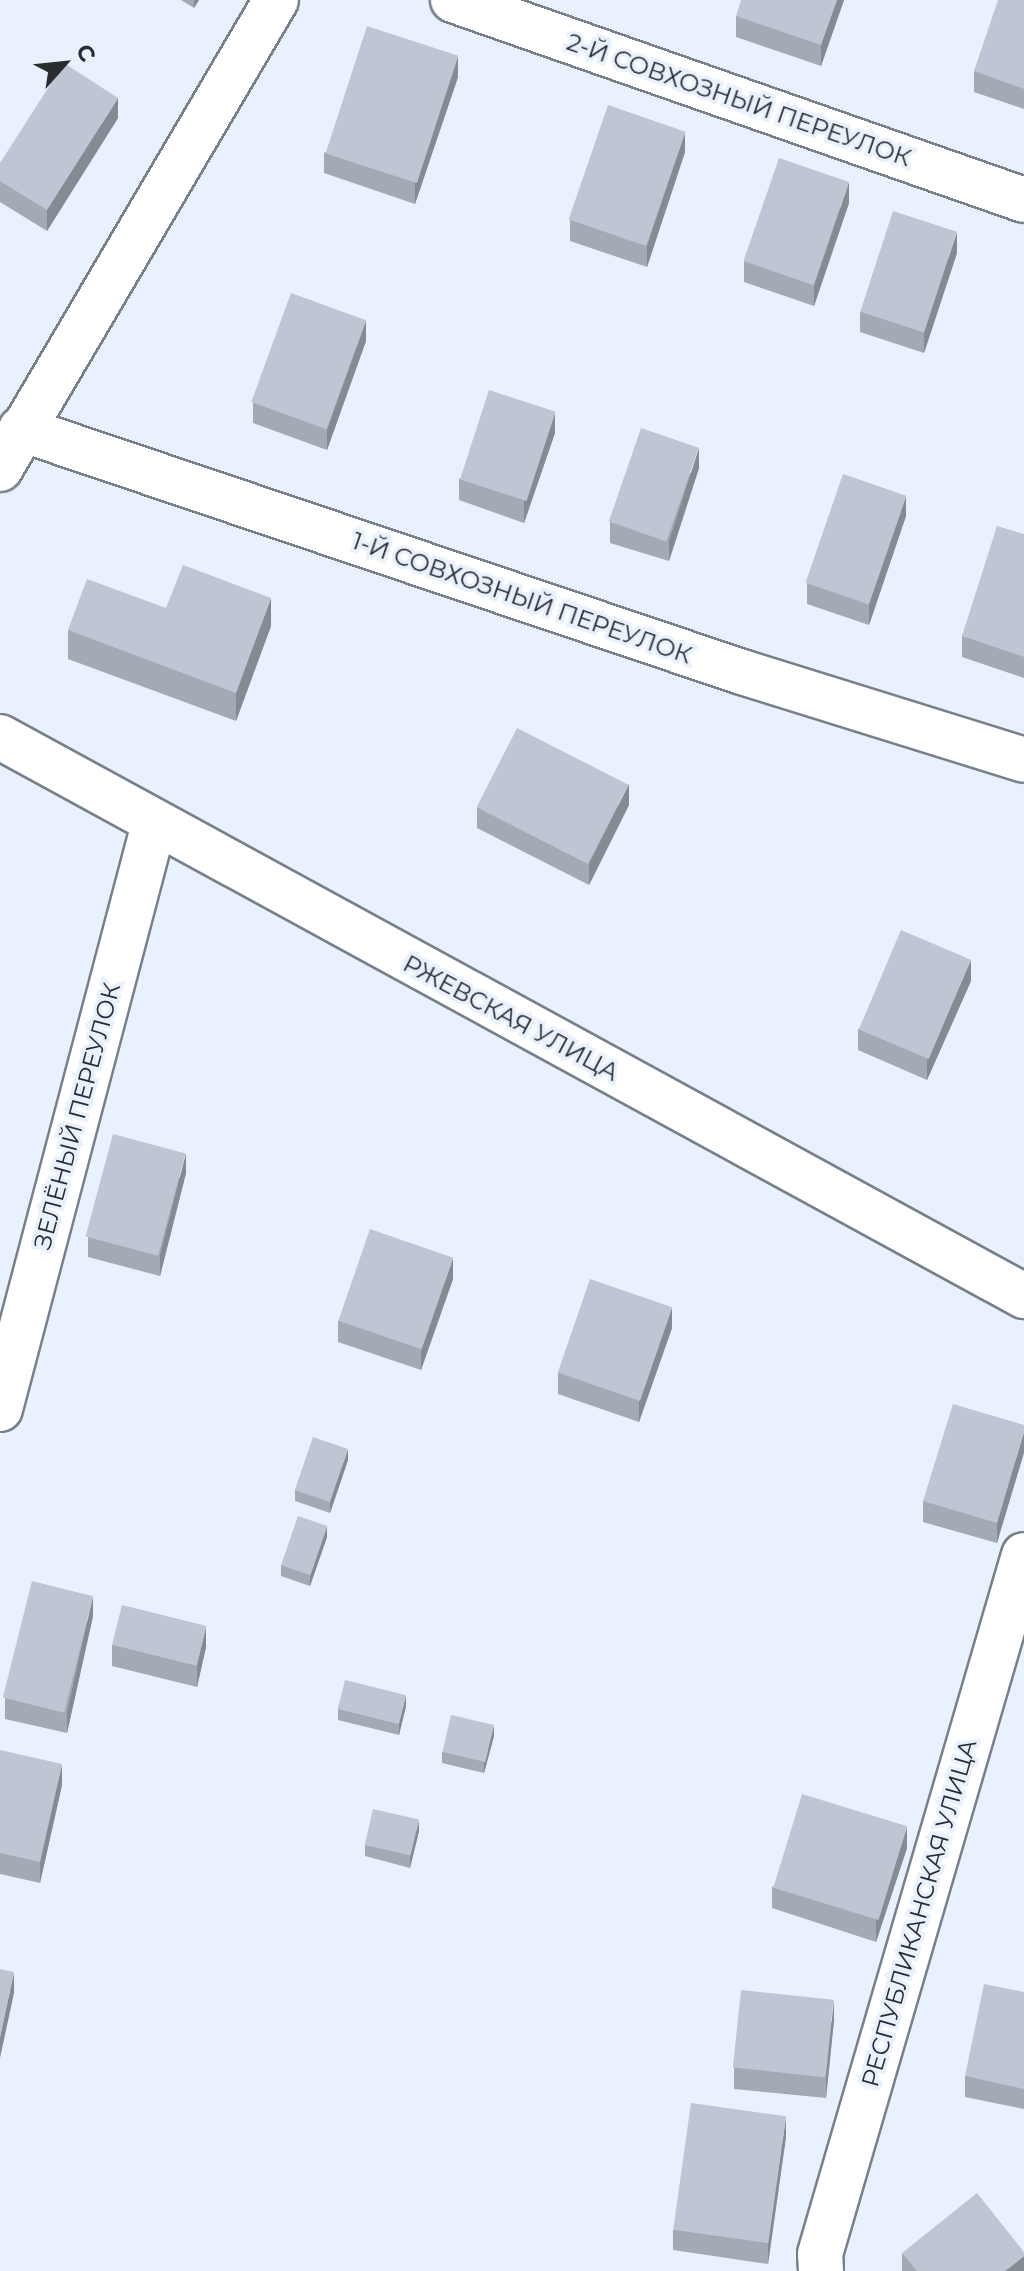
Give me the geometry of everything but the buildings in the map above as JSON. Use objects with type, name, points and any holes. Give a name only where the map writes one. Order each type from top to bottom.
[{"type":"street","points":[[0,469],[276,0]]},
{"type":"street","name":"2-Й СОВХОЗНЫЙ ПЕРЕУЛОК","points":[[453,0],[1024,200]]},
{"type":"street","name":"1-Й СОВХОЗНЫЙ ПЕРЕУЛОК","points":[[21,429],[742,672],[1024,760]]},
{"type":"street","name":"РЖЕВСКАЯ УЛИЦА","points":[[0,737],[154,824],[1024,1296]]},
{"type":"street","name":"ЗЕЛЁНЫЙ ПЕРЕУЛОК","points":[[0,1409],[154,824]]},
{"type":"street","name":"РЕСПУБЛИКАНСКАЯ УЛИЦА","points":[[821,2271],[820,2254],[1024,1555]]}]
